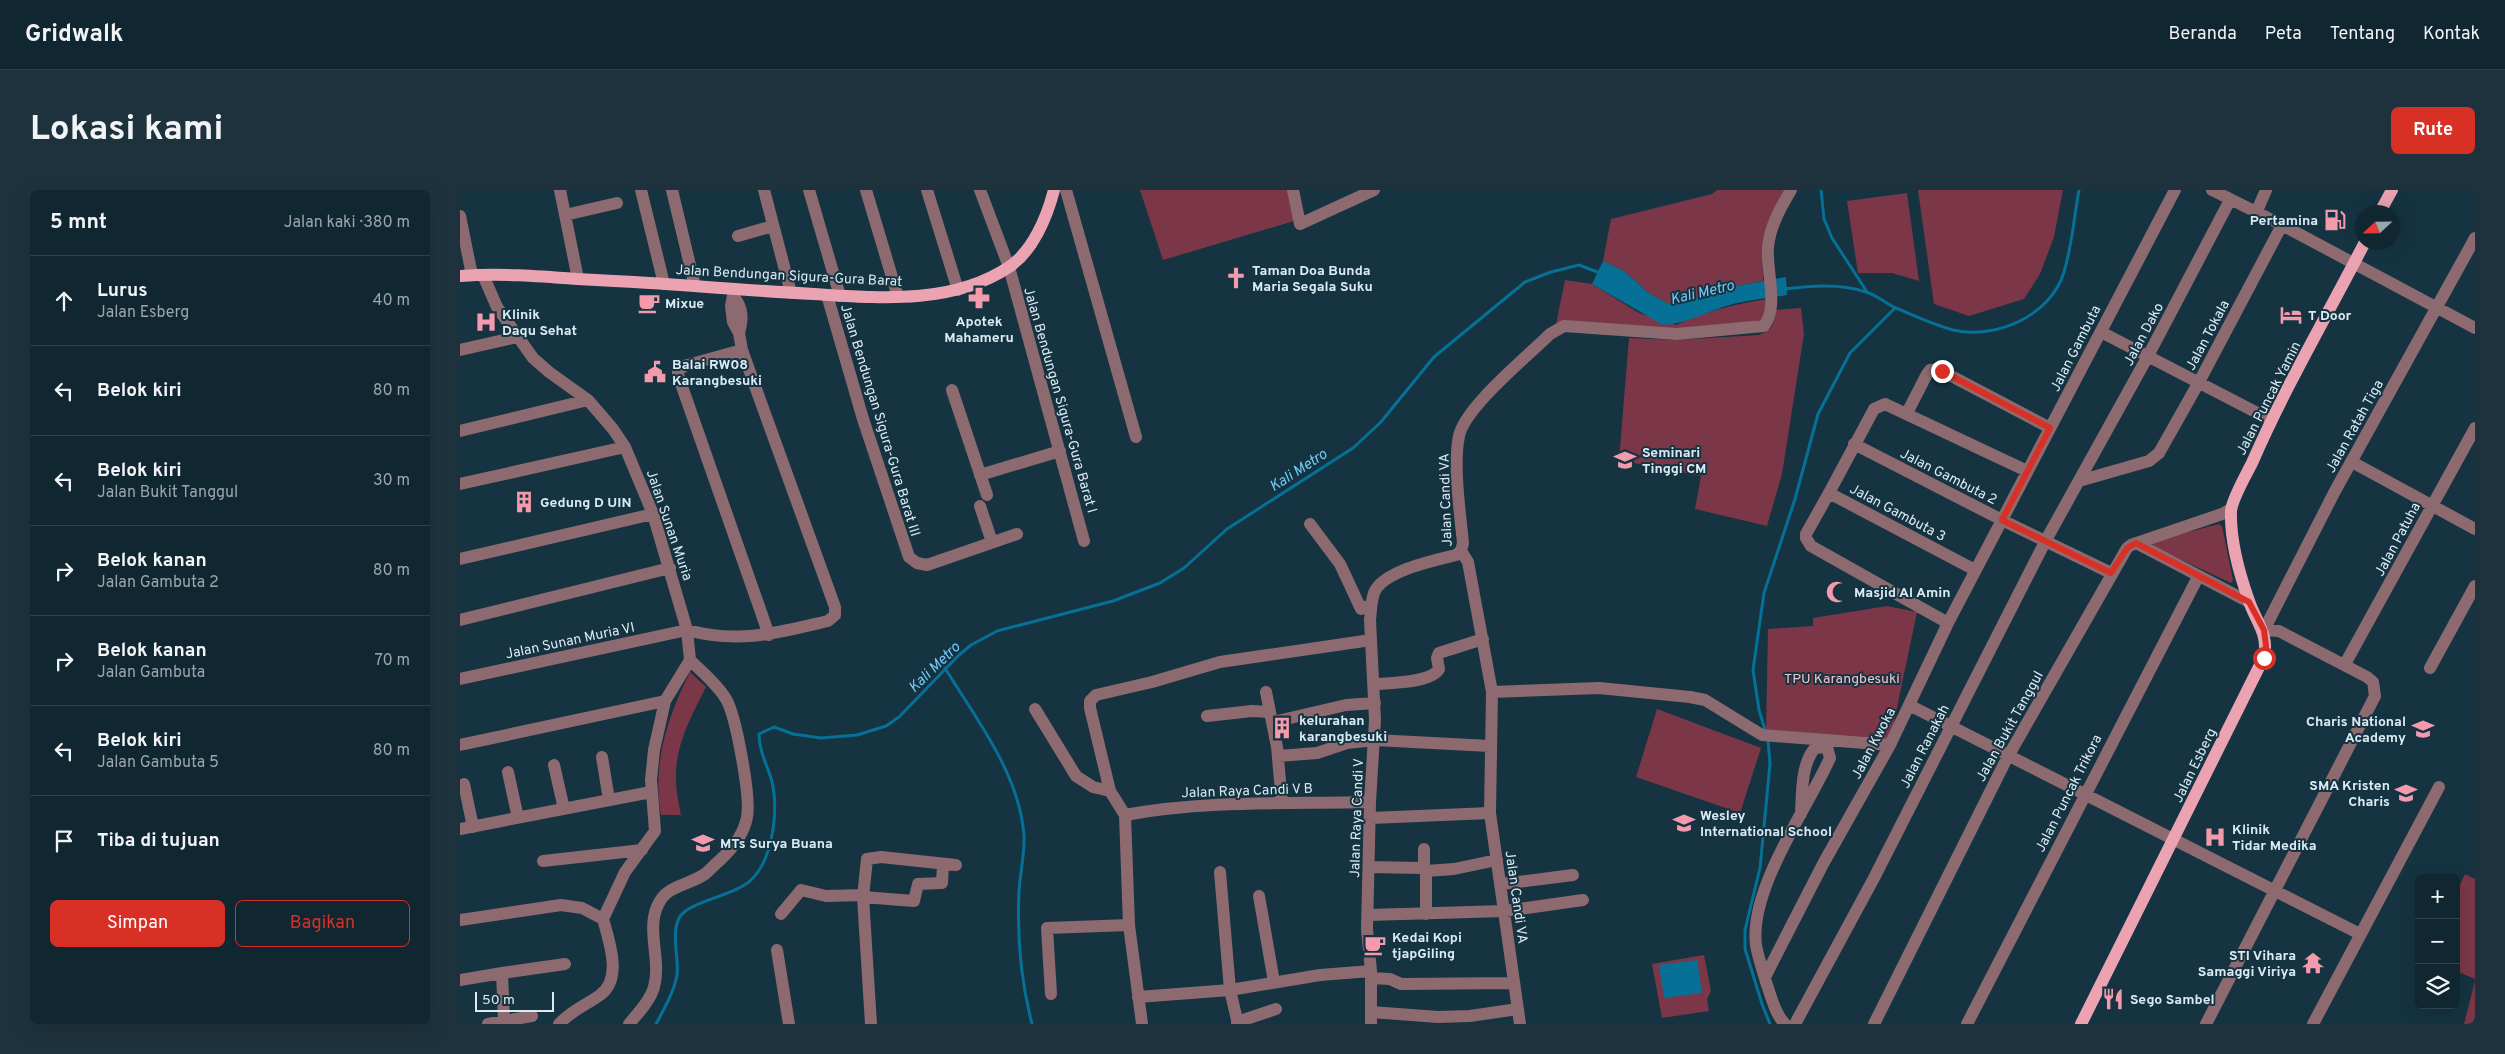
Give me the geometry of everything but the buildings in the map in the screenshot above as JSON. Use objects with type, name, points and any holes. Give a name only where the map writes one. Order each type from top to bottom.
[{"type":"main road","name":"Jalan Bendungan Sigura-Gura Barat","points":[[472,275],[695,286],[734,293],[898,297],[958,290],[1009,266],[1024,252],[1045,218],[1054,190]]},
{"type":"main road","points":[[2384,205],[2392,190]]},
{"type":"main road","name":"Jalan Puncak Yamin","points":[[2231,509],[2271,420],[2361,250]]},
{"type":"main road","name":"Jalan Esberg","points":[[2080,1024],[2264,658],[2266,646],[2264,630],[2249,602],[2235,550],[2231,509]]},
{"type":"street","points":[[560,190],[578,279]]},
{"type":"street","points":[[641,190],[664,284]]},
{"type":"street","points":[[672,190],[695,286]]},
{"type":"street","points":[[764,190],[791,293]]},
{"type":"street","points":[[809,190],[840,296]]},
{"type":"street","points":[[866,190],[898,297]]},
{"type":"street","points":[[927,190],[958,290]]},
{"type":"street","name":"Jalan Bendungan Sigura-Gura Barat I","points":[[980,190],[1009,266],[1084,541]]},
{"type":"street","points":[[1066,190],[1136,437]]},
{"type":"street","points":[[1293,190],[1300,224],[1374,190]]},
{"type":"street","name":"Jalan Candi VA","points":[[1520,1024],[1502,884],[1490,813],[1492,692],[1468,562],[1460,551],[1463,542],[1458,455],[1459,436],[1470,412],[1550,334],[1570,326],[1670,334],[1759,328],[1764,326],[1770,317],[1772,306],[1768,272],[1768,249],[1772,231],[1791,190]]},
{"type":"street","name":"Jalan Gambuta","points":[[2002,520],[2175,190]]},
{"type":"street","points":[[2212,190],[2475,328]]},
{"type":"street","points":[[2256,213],[2266,190]]},
{"type":"street","name":"Jalan Dako","points":[[2078,481],[2148,356],[2230,200]]},
{"type":"street","points":[[565,215],[617,203]]},
{"type":"street","name":"Jalan Sunan Muria","points":[[460,216],[472,275],[540,365],[599,410],[625,447],[653,514],[670,568],[687,630],[690,660]]},
{"type":"street","points":[[738,236],[774,226]]},
{"type":"street","name":"Jalan Tokala","points":[[2078,481],[2154,458],[2200,382],[2282,226]]},
{"type":"street","name":"Jalan Ratah Tiga","points":[[2264,630],[2352,462],[2475,238]]},
{"type":"street","points":[[687,630],[714,637],[731,638],[769,635],[828,621],[836,612],[742,350],[739,333],[733,322],[731,306],[734,293]]},
{"type":"street","name":"Jalan Bendungan Sigura-Gura Barat III","points":[[827,295],[863,419],[909,556],[917,563],[927,565],[1017,534]]},
{"type":"street","points":[[2101,332],[2271,420]]},
{"type":"street","points":[[460,350],[517,337]]},
{"type":"street","points":[[742,350],[684,366],[678,371],[678,375],[769,635]]},
{"type":"street","points":[[2027,471],[1907,413],[1927,374],[1930,370],[1938,369],[2050,428]]},
{"type":"street","points":[[952,390],[987,494]]},
{"type":"street","points":[[460,431],[588,400]]},
{"type":"street","name":"Jalan Gambuta 3","points":[[1907,413],[1890,405],[1877,406],[1854,444],[1829,493],[1975,570]]},
{"type":"street","name":"Jalan Patuha","points":[[2345,664],[2475,428]]},
{"type":"street","name":"Jalan Gambuta 2","points":[[1854,444],[2002,520],[2111,573]]},
{"type":"street","points":[[460,484],[625,447]]},
{"type":"street","points":[[980,475],[1060,451]]},
{"type":"street","points":[[2352,462],[2431,507],[2475,529]]},
{"type":"street","name":"Jalan Ranakah","points":[[1795,1024],[1874,878],[2078,481]]},
{"type":"street","points":[[1829,493],[1806,534],[1806,538],[1811,546],[1948,623]]},
{"type":"street","points":[[980,506],[992,542]]},
{"type":"street","name":"Jalan Bukit Tanggul","points":[[1874,1024],[2009,754],[2127,548],[2136,543],[2231,509]]},
{"type":"street","points":[[460,559],[653,514]]},
{"type":"street","name":"Jalan Kwoka","points":[[1765,977],[1823,864],[1890,745],[1948,623],[2002,520]]},
{"type":"street","points":[[1310,524],[1340,564],[1361,609],[1371,605]]},
{"type":"street","points":[[2136,543],[2249,602]]},
{"type":"street","name":"Jalan Raya Candi V","points":[[1371,1018],[1368,915],[1370,802],[1375,740],[1375,684],[1371,640],[1371,605],[1374,592],[1383,581],[1392,575],[1456,555],[1460,551]]},
{"type":"street","points":[[460,620],[670,568]]},
{"type":"street","name":"Jalan Puncak Trikora","points":[[1967,1024],[2198,577]]},
{"type":"street","points":[[2430,668],[2475,586]]},
{"type":"street","name":"Jalan Sunan Muria VI","points":[[460,679],[687,630]]},
{"type":"street","points":[[2206,1024],[2375,696],[2373,682],[2345,664],[2278,631],[2264,630]]},
{"type":"street","points":[[1375,684],[1407,682],[1433,675],[1439,669],[1437,658],[1439,653],[1483,639]]},
{"type":"street","points":[[1142,1024],[1129,925],[1125,815],[1110,791],[1090,708],[1090,701],[1096,696],[1220,662],[1371,640]]},
{"type":"street","points":[[559,1024],[580,1006],[600,995],[610,982],[612,960],[603,920],[625,872],[655,832],[651,792],[654,750],[665,701],[690,660],[727,700],[738,741],[746,794],[747,817],[742,832],[719,860],[704,874],[672,890],[660,899],[655,912],[654,927],[657,969],[655,986],[650,996],[629,1024]]},
{"type":"street","points":[[1492,692],[1599,688],[1690,697],[1705,700],[1767,736],[1890,745]]},
{"type":"street","points":[[1266,692],[1278,756],[1282,803]]},
{"type":"street","points":[[460,745],[665,701]]},
{"type":"street","points":[[1207,716],[1252,711],[1271,717],[1346,705],[1375,703]]},
{"type":"street","points":[[1909,705],[2009,754],[2360,934]]},
{"type":"street","points":[[1035,709],[1076,776],[1094,787],[1110,791]]},
{"type":"street","points":[[1278,756],[1317,753],[1347,743],[1375,740],[1490,746]]},
{"type":"street","points":[[602,757],[609,800]]},
{"type":"street","points":[[554,765],[564,809]]},
{"type":"street","points":[[508,772],[518,818]]},
{"type":"street","points":[[464,784],[473,827]]},
{"type":"street","points":[[2313,1024],[2438,787]]},
{"type":"street","points":[[460,829],[651,792]]},
{"type":"street","name":"Jalan Raya Candi V B","points":[[1125,815],[1212,805],[1370,802]]},
{"type":"street","points":[[1371,818],[1490,813]]},
{"type":"street","points":[[1785,1024],[1771,996],[1756,944],[1762,898],[1775,864],[1801,814]]},
{"type":"street","points":[[1424,849],[1426,914]]},
{"type":"street","points":[[543,861],[627,850],[642,850]]},
{"type":"street","points":[[871,1024],[863,896],[866,862],[869,858],[956,865]]},
{"type":"street","points":[[1369,867],[1454,869],[1497,860]]},
{"type":"street","points":[[781,914],[801,890],[826,896],[863,896],[913,901],[916,898],[917,884],[941,883],[943,864]]},
{"type":"street","points":[[1220,872],[1230,990],[1238,1023],[1276,1009]]},
{"type":"street","points":[[1502,884],[1573,876]]},
{"type":"street","points":[[1260,896],[1274,982]]},
{"type":"street","points":[[1368,915],[1505,911],[1583,900]]},
{"type":"street","points":[[460,920],[561,905],[582,908],[603,920]]},
{"type":"street","points":[[1051,994],[1047,928],[1129,925]]},
{"type":"street","points":[[776,950],[789,1024]]},
{"type":"street","points":[[460,980],[564,964]]},
{"type":"street","points":[[502,973],[504,1021]]},
{"type":"street","points":[[1138,997],[1230,990],[1320,975],[1371,975],[1390,978],[1401,984],[1514,983]]},
{"type":"street","points":[[1371,1018],[1470,1016],[1518,1009]]},
{"type":"street","points":[[488,1024],[532,1016]]},
{"type":"green space","points":[[1140,190],[1288,190],[1294,221],[1163,260]]},
{"type":"green space","points":[[1717,190],[1784,190],[1762,246],[1763,281],[1720,289],[1680,304],[1667,303],[1650,294],[1624,271],[1603,261],[1611,219],[1712,194]]},
{"type":"green space","points":[[1918,190],[2063,190],[2054,237],[2040,274],[2024,299],[1969,316],[1934,304]]},
{"type":"green space","points":[[1907,193],[1919,281],[1892,273],[1858,273],[1847,201]]},
{"type":"green space","points":[[1565,280],[1592,284],[1639,313],[1676,325],[1721,309],[1767,299],[1762,322],[1685,329],[1556,324]]},
{"type":"green space","points":[[1801,308],[1804,334],[1782,474],[1767,526],[1695,509],[1701,476],[1619,460],[1629,338],[1676,340],[1759,335],[1770,329],[1776,310]]},
{"type":"green space","points":[[2219,524],[2222,526],[2233,580],[2231,583],[2152,546],[2154,541]]},
{"type":"green space","name":"TPU Karangbesuki","points":[[1887,606],[1917,612],[1890,741],[1766,732],[1768,629],[1813,626],[1813,618]]},
{"type":"green space","points":[[690,672],[706,687],[685,732],[678,755],[676,784],[681,815],[661,815],[658,778],[663,742],[674,707]]},
{"type":"green space","points":[[1657,709],[1761,748],[1740,813],[1636,777]]},
{"type":"green space","points":[[2465,874],[2475,879],[2475,979],[2460,973],[2460,885]]},
{"type":"green space","points":[[1704,955],[1711,991],[1707,999],[1709,1011],[1662,1018],[1652,964]]},
{"type":"green space","points":[[2475,981],[2475,1024],[2464,1024]]},
{"type":"water","points":[[1603,261],[1624,271],[1650,294],[1667,303],[1680,304],[1720,289],[1786,277],[1787,295],[1733,304],[1681,322],[1663,325],[1592,284]]},
{"type":"water","points":[[1697,960],[1702,993],[1664,998],[1659,965]]},
{"type":"waterway","points":[[1821,190],[1824,219],[1832,238],[1867,292]]},
{"type":"waterway","name":"Kali Metro","points":[[1783,289],[1814,286],[1846,287],[1870,293],[1903,311],[1953,330],[1969,332],[2003,328],[2034,312],[2047,301],[2057,288],[2064,272],[2069,252],[2079,190]]},
{"type":"waterway","name":"Kali Metro","points":[[656,1024],[676,981],[675,939],[679,918],[692,907],[745,885],[759,870],[770,845],[774,817],[773,790],[771,778],[761,751],[759,734],[774,727],[793,734],[821,738],[857,735],[886,726],[899,717],[959,655],[971,645],[997,631],[1113,601],[1160,583],[1184,568],[1227,529],[1353,448],[1380,423],[1434,357],[1525,282],[1551,272],[1579,265],[1600,273]]},
{"type":"waterway","points":[[1766,733],[1759,710],[1753,670],[1764,593],[1795,499],[1818,414],[1850,353],[1895,308]]},
{"type":"waterway","points":[[945,668],[1005,768],[1020,812],[1024,842],[1019,892],[1019,942],[1025,992],[1032,1024]]},
{"type":"waterway","points":[[1768,739],[1770,764],[1760,868],[1745,930],[1745,949],[1770,1024]]},
{"type":"place","name":"Pertamina","points":[[2335,220]]},
{"type":"place","name":"Taman Doa Bunda Maria Segala Suku","points":[[1236,278]]},
{"type":"place","name":"Apotek Mahameru","points":[[979,298]]},
{"type":"place","name":"Mixue","points":[[649,303]]},
{"type":"place","name":"T Door","points":[[2291,315]]},
{"type":"place","name":"Klinik Daqu Sehat","points":[[486,322]]},
{"type":"place","name":"Balai RW08 Karangbesuki","points":[[655,372]]},
{"type":"place","name":"Seminari Tinggi CM","points":[[1625,460]]},
{"type":"place","name":"Gedung D UIN","points":[[524,502]]},
{"type":"place","name":"Masjid Al Amin","points":[[1837,592]]},
{"type":"place","name":"kelurahan karangbesuki","points":[[1282,728]]},
{"type":"place","name":"Charis National Academy","points":[[2423,729]]},
{"type":"place","name":"SMA Kristen Charis","points":[[2406,793]]},
{"type":"place","name":"Wesley International School","points":[[1684,823]]},
{"type":"place","name":"Klinik Tidar Medika","points":[[2215,837]]},
{"type":"place","name":"MTs Surya Buana","points":[[703,843]]},
{"type":"place","name":"Kedai Kopi tjapGiling","points":[[1375,945]]},
{"type":"place","name":"STI Vihara Samaggi Viriya","points":[[2313,963]]},
{"type":"place","name":"Sego Sambel","points":[[2113,999]]},
{"type":"route","points":[[1942,371],[2050,428],[2002,520],[2111,573],[2127,548],[2131,544],[2136,543],[2205,581],[2249,602],[2264,630],[2266,646],[2264,658]]}]
